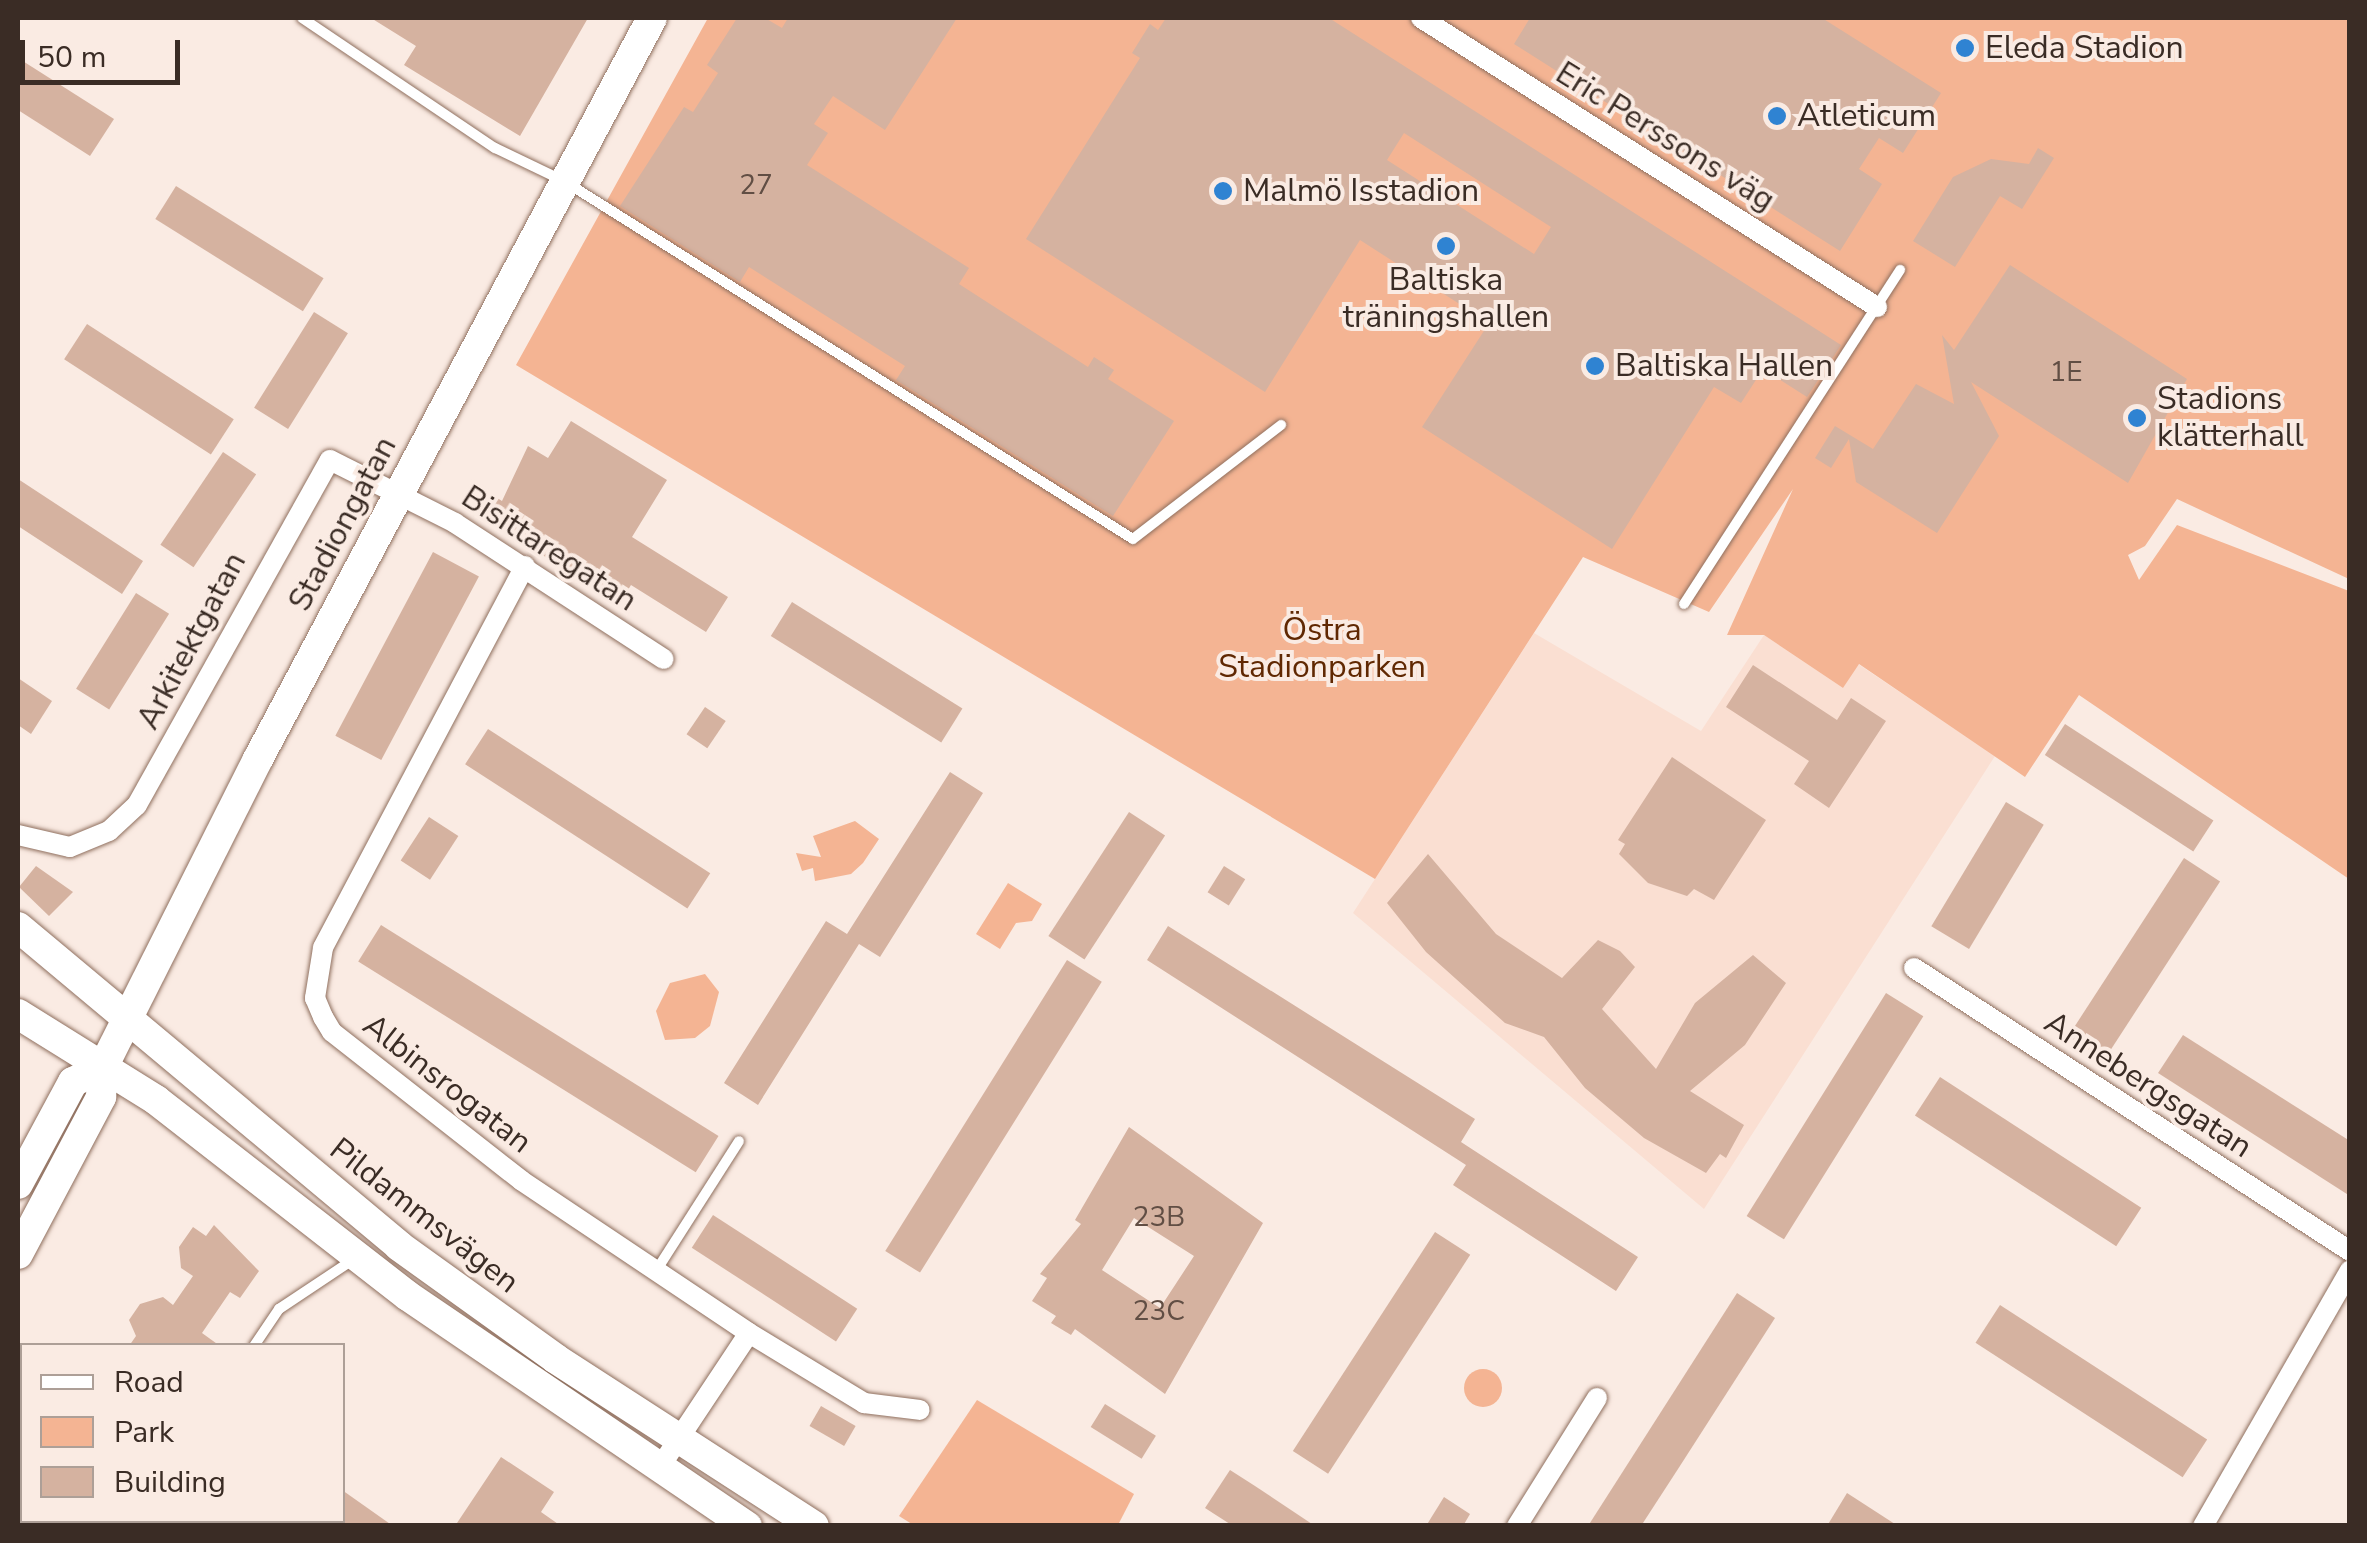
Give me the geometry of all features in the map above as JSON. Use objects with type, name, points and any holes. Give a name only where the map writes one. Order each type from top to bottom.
[{"type":"main road","name":"Stadiongatan","points":[[18,1254],[101,1097],[102,1066],[399,492],[652,18]]},
{"type":"main road","name":"Pildammsvägen","points":[[18,927],[399,1246],[677,1440],[814,1526]]},
{"type":"main road","points":[[24,1020],[102,1066],[358,1257],[658,1470],[747,1526]]},
{"type":"main road","points":[[24,1020],[55,1067],[59,1107]]},
{"type":"main road","name":"Stadiongatan","points":[[18,1184],[73,1082],[102,1066]]},
{"type":"street","name":"Eric Perssons väg","points":[[1421,18],[1876,307]]},
{"type":"street","name":"Arkitektgatan","points":[[18,834],[70,847],[109,831],[137,805],[321,465],[339,458],[399,492]]},
{"type":"street","name":"Bisittaregatan","points":[[399,492],[525,566],[664,660]]},
{"type":"street","name":"Albinsrogatan","points":[[525,566],[322,948],[315,998],[332,1032],[522,1182],[749,1333],[864,1403],[920,1410]]},
{"type":"street","name":"Annebergsgatan","points":[[1914,968],[2350,1251]]},
{"type":"street","points":[[2203,1526],[2350,1270]]},
{"type":"street","points":[[658,1470],[749,1333]]},
{"type":"street","points":[[1518,1526],[1596,1398]]},
{"type":"lane","points":[[302,18],[494,148],[564,181],[1134,539],[1280,424]]},
{"type":"lane","points":[[1684,604],[1900,270]]},
{"type":"lane","points":[[656,1270],[739,1141]]},
{"type":"lane","points":[[256,1343],[280,1309],[358,1257]]},
{"type":"shaded area","points":[[1534,633],[1701,731],[1764,635],[1843,688],[1858,664],[1995,756],[1704,1209],[1353,913]]},
{"type":"green space","name":"Östra Stadionparken","points":[[708,18],[2349,18],[2349,579],[2177,499],[2145,546],[2128,555],[2139,580],[2177,525],[2349,591],[2349,879],[2079,695],[2025,777],[1859,664],[1843,688],[1764,635],[1727,635],[1793,489],[1709,612],[1583,557],[1375,879],[516,365]]},
{"type":"green space","points":[[855,821],[879,839],[863,863],[851,874],[815,881],[813,868],[802,871],[796,853],[821,857],[813,836]]},
{"type":"green space","points":[[1008,883],[1042,904],[1032,921],[1016,923],[1000,949],[976,934]]},
{"type":"green space","points":[[705,974],[719,992],[710,1026],[695,1038],[665,1040],[656,1011],[670,983]]},
{"type":"green space","points":[[1483,1369],[1497,1374],[1502,1388],[1497,1402],[1483,1407],[1469,1402],[1464,1388],[1469,1374]]},
{"type":"green space","points":[[977,1400],[1134,1494],[1118,1525],[915,1526],[899,1516]]},
{"type":"building","points":[[371,18],[588,18],[520,136],[404,65],[416,46]]},
{"type":"building","points":[[737,18],[765,18],[782,28],[788,18],[957,18],[885,130],[833,96],[814,124],[828,133],[807,165],[969,268],[959,284],[1088,367],[1094,357],[1114,370],[1108,379],[1174,421],[1113,516],[896,380],[905,366],[749,267],[740,282],[620,206],[684,107],[693,112],[718,73],[707,65]]},
{"type":"building","points":[[1166,18],[1329,18],[1841,345],[1807,397],[1763,369],[1741,403],[1714,387],[1612,549],[1422,427],[1489,323],[1360,240],[1265,392],[1026,239],[1140,58],[1132,53],[1150,24],[1158,30]],"holes":[[[1404,133],[1551,227],[1534,254],[1387,160]]]},
{"type":"building","name":"Atleticum","points":[[1530,18],[1822,18],[1941,93],[1903,153],[1879,138],[1859,169],[1882,184],[1840,251],[1514,44]]},
{"type":"building","points":[[18,58],[114,119],[90,156],[18,110]]},
{"type":"building","points":[[2038,148],[2054,158],[2022,209],[2000,196],[1955,267],[1913,241],[1953,177],[1991,159],[2029,164]]},
{"type":"building","points":[[176,186],[324,278],[303,311],[155,219]]},
{"type":"building","points":[[2010,265],[2187,379],[2128,483],[1971,382],[1999,436],[1937,533],[1856,482],[1849,439],[1831,468],[1815,458],[1835,426],[1873,449],[1916,384],[1954,404],[1942,335],[1954,350]]},
{"type":"building","points":[[314,312],[348,333],[288,429],[254,408]]},
{"type":"building","points":[[87,324],[234,419],[211,455],[64,359]]},
{"type":"building","points":[[571,421],[667,480],[632,537],[728,597],[706,632],[631,585],[620,603],[481,517],[494,496],[502,501],[528,446],[548,458]]},
{"type":"building","points":[[223,452],[256,474],[194,567],[160,545]]},
{"type":"building","points":[[18,479],[143,561],[122,594],[18,526]]},
{"type":"building","points":[[433,552],[479,576],[381,760],[335,736]]},
{"type":"building","points":[[136,593],[169,614],[109,709],[76,689]]},
{"type":"building","points":[[792,602],[962,709],[941,742],[771,636]]},
{"type":"building","points":[[1753,665],[1837,720],[1851,698],[1886,721],[1829,808],[1794,784],[1809,761],[1726,707]]},
{"type":"building","points":[[18,678],[52,701],[31,734],[18,725]]},
{"type":"building","points":[[705,707],[726,721],[707,748],[687,734]]},
{"type":"building","points":[[2065,724],[2213,820],[2193,851],[2045,755]]},
{"type":"building","points":[[488,729],[710,873],[687,909],[465,764]]},
{"type":"building","points":[[1672,757],[1766,820],[1714,900],[1694,889],[1687,896],[1648,883],[1619,854],[1625,844],[1618,840]]},
{"type":"building","points":[[950,772],[983,793],[880,957],[859,944],[758,1105],[724,1083],[826,921],[847,934]]},
{"type":"building","points":[[2006,802],[2044,825],[1969,949],[1931,926]]},
{"type":"building","points":[[1129,812],[1165,835],[1084,960],[1048,936]]},
{"type":"building","points":[[429,817],[458,836],[430,880],[401,861]]},
{"type":"building","points":[[1428,854],[1496,934],[1562,978],[1598,940],[1620,951],[1635,967],[1602,1009],[1656,1069],[1695,1003],[1753,955],[1786,983],[1745,1045],[1690,1091],[1744,1125],[1726,1158],[1720,1154],[1706,1173],[1644,1138],[1585,1088],[1544,1037],[1505,1023],[1426,952],[1387,903]]},
{"type":"building","points":[[2184,858],[2220,881],[2104,1060],[2068,1037]]},
{"type":"building","points":[[36,866],[73,892],[49,916],[19,887]]},
{"type":"building","points":[[1224,866],[1245,879],[1229,906],[1208,892]]},
{"type":"building","points":[[381,925],[719,1136],[696,1172],[358,961]]},
{"type":"building","points":[[1168,926],[1475,1119],[1461,1142],[1638,1257],[1616,1291],[1453,1185],[1466,1165],[1147,960]]},
{"type":"building","points":[[1067,960],[1102,982],[920,1273],[885,1251]]},
{"type":"building","points":[[1886,993],[1923,1016],[1784,1239],[1747,1216]]},
{"type":"building","points":[[2183,1035],[2350,1141],[2350,1196],[2158,1073]]},
{"type":"building","points":[[1940,1077],[2141,1208],[2116,1246],[1915,1116]]},
{"type":"building","points":[[1129,1127],[1263,1223],[1165,1394],[1075,1329],[1071,1335],[1051,1323],[1056,1316],[1032,1301],[1047,1278],[1040,1274],[1081,1224],[1075,1220]],"holes":[[[1134,1218],[1194,1256],[1160,1308],[1102,1270]]]},
{"type":"building","points":[[713,1215],[857,1309],[836,1341],[692,1248]]},
{"type":"building","points":[[214,1225],[259,1271],[240,1298],[230,1292],[202,1333],[216,1343],[131,1343],[136,1336],[129,1320],[140,1304],[163,1297],[173,1305],[193,1276],[181,1268],[179,1247],[193,1227],[206,1236]]},
{"type":"building","points":[[1435,1232],[1470,1255],[1328,1474],[1293,1451]]},
{"type":"building","points":[[1737,1293],[1775,1318],[1641,1526],[1588,1526]]},
{"type":"building","points":[[2000,1305],[2207,1440],[2183,1477],[1975,1343]]},
{"type":"building","points":[[1105,1404],[1156,1436],[1142,1459],[1091,1427]]},
{"type":"building","points":[[821,1406],[856,1426],[844,1446],[810,1426]]},
{"type":"building","points":[[501,1457],[554,1492],[541,1512],[561,1526],[455,1526]]},
{"type":"building","points":[[1230,1470],[1315,1526],[1233,1526],[1205,1508]]},
{"type":"building","points":[[345,1492],[393,1526],[342,1526]]},
{"type":"building","points":[[1847,1493],[1898,1526],[1827,1526]]},
{"type":"building","points":[[1444,1497],[1470,1514],[1463,1526],[1426,1526]]},
{"type":"place","name":"Eleda Stadion","points":[[1965,48]]},
{"type":"place","name":"Atleticum","points":[[1777,116]]},
{"type":"place","name":"Malmö Isstadion","points":[[1223,191]]},
{"type":"place","name":"Baltiska träningshallen","points":[[1446,246]]},
{"type":"place","name":"Baltiska Hallen","points":[[1595,366]]},
{"type":"place","name":"Stadions klätterhall","points":[[2137,418]]}]
